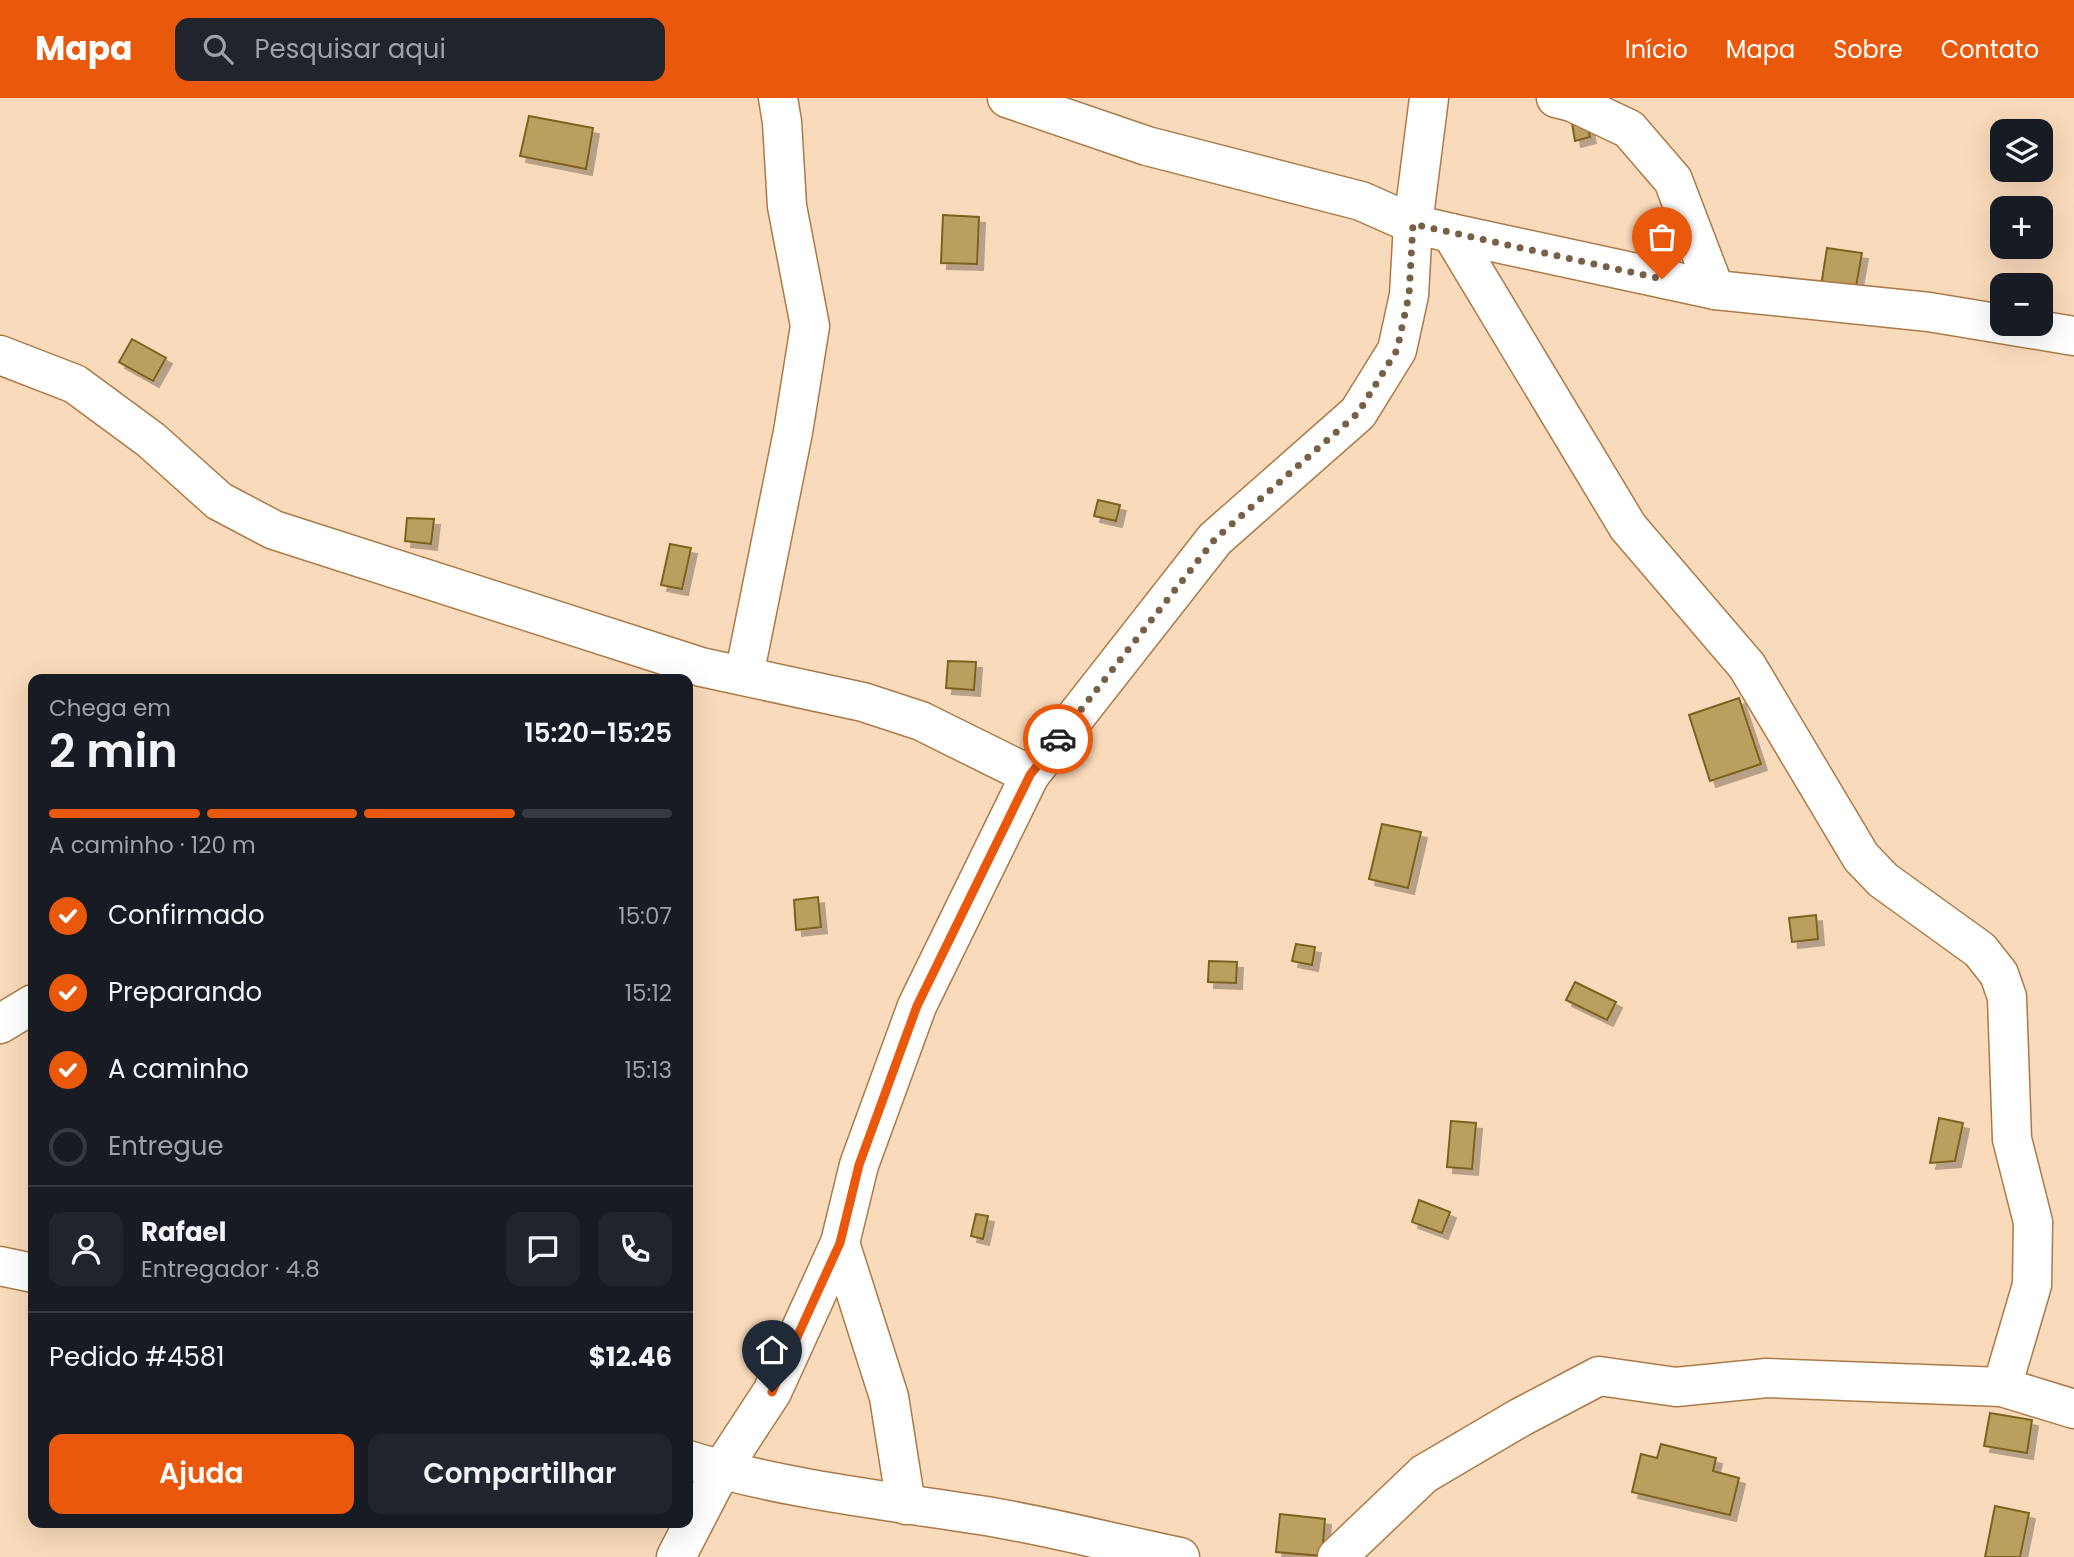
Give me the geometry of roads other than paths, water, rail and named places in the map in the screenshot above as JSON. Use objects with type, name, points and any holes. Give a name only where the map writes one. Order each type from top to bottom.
[{"type":"street","points":[[744,676],[793,432],[810,326],[787,206],[778,98]]},
{"type":"street","points":[[1007,98],[1147,146],[1361,201],[1413,224],[1451,233],[1715,290],[1929,312],[2074,337]]},
{"type":"street","points":[[693,1501],[704,1465],[772,1392],[840,1243],[859,1165],[917,1006],[1030,775],[1215,539],[1358,413],[1397,350],[1409,295],[1413,224],[1429,98]]},
{"type":"street","points":[[1556,98],[1572,102],[1629,129],[1673,180],[1715,290]]},
{"type":"street","points":[[1451,233],[1628,527],[1747,666],[1861,857],[1883,880],[1980,950],[1999,974],[2007,997],[2012,1139],[2033,1222],[2032,1285],[2002,1387]]},
{"type":"street","points":[[0,355],[75,384],[151,440],[219,501],[274,530],[694,674],[744,676],[863,702],[920,721],[1030,775]]},
{"type":"street","points":[[0,1024],[28,1007]]},
{"type":"street","points":[[840,1243],[889,1397],[906,1505]]},
{"type":"street","points":[[0,1266],[28,1272]]},
{"type":"street","points":[[1337,1557],[1424,1474],[1521,1417],[1599,1376],[1676,1387],[1767,1378],[2002,1387],[2074,1409]]},
{"type":"street","points":[[704,1465],[906,1505],[993,1518],[1180,1557]]},
{"type":"street","points":[[676,1557],[685,1528]]}]
